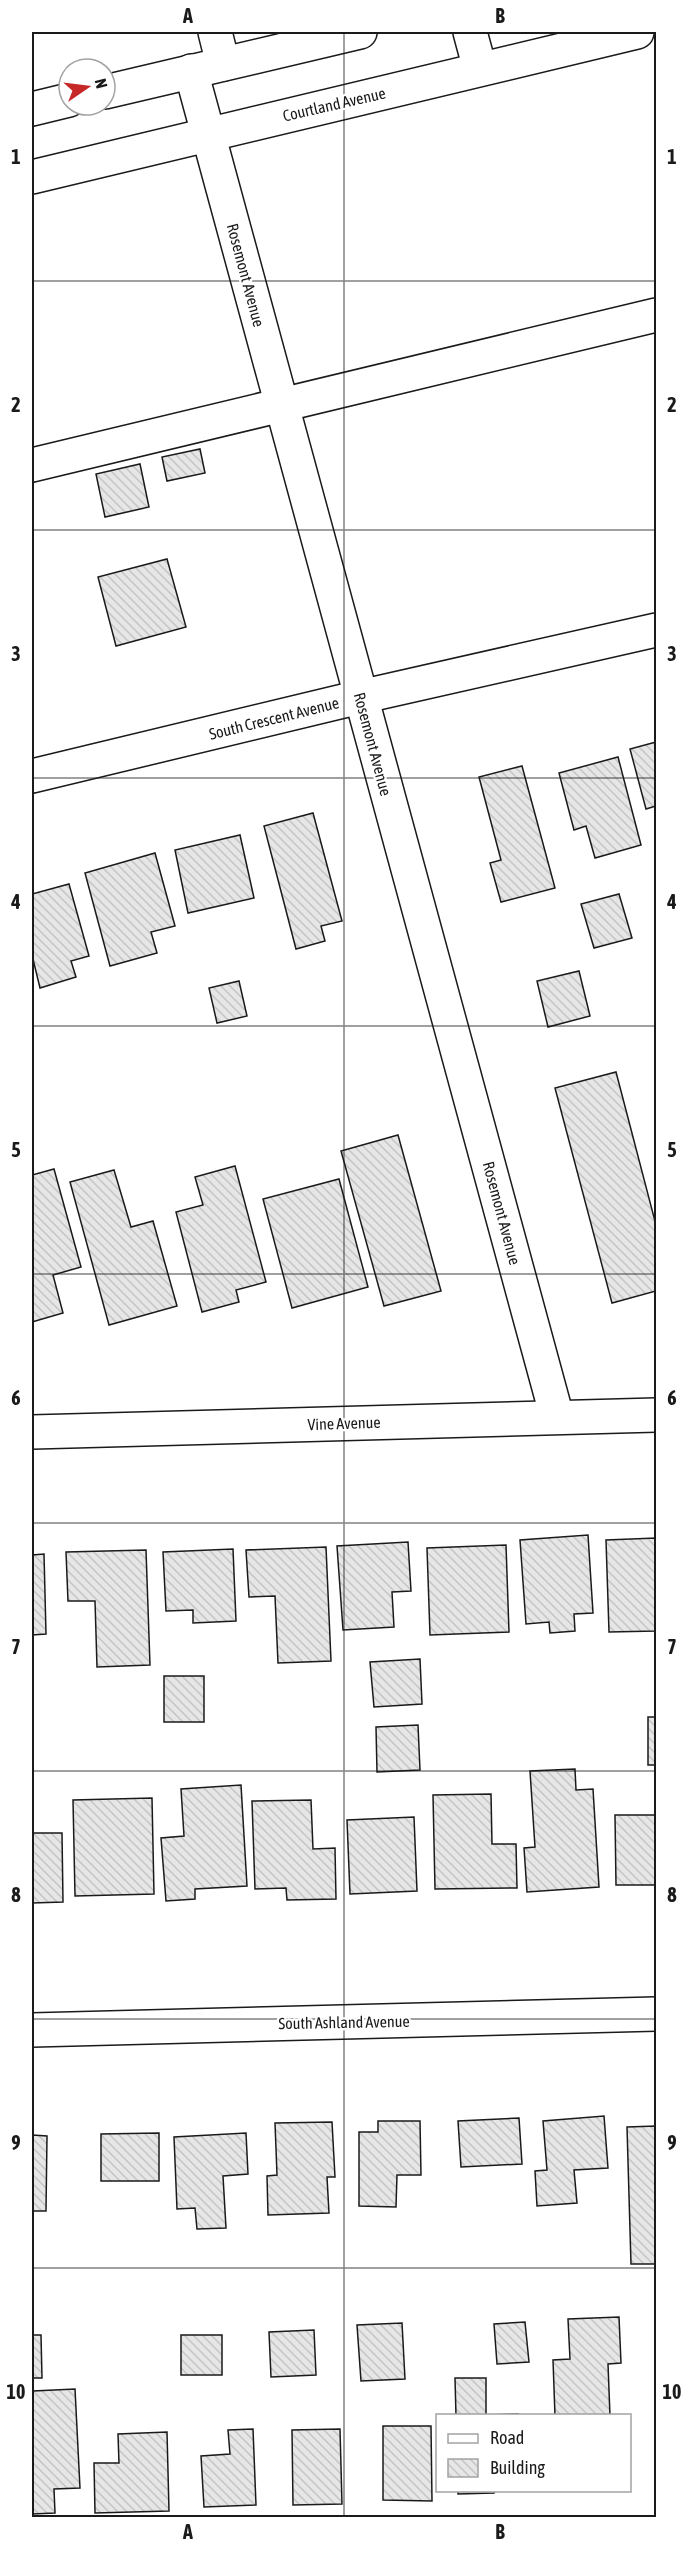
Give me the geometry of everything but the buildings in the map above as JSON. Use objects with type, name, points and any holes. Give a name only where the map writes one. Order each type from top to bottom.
[{"type":"street","points":[[215,32],[224,64]]},
{"type":"street","points":[[117,89],[360,32]]},
{"type":"street","points":[[470,32],[480,69]]},
{"type":"street","name":"Courtland Avenue","points":[[32,177],[637,32]]},
{"type":"street","name":"Rosemont Avenue","points":[[191,71],[557,1417]]},
{"type":"street","points":[[32,109],[57,103]]},
{"type":"street","points":[[32,465],[657,315]]},
{"type":"street","name":"South Crescent Avenue","points":[[32,776],[360,697],[657,630]]},
{"type":"street","name":"Vine Avenue","points":[[32,1432],[657,1415]]},
{"type":"street","name":"South Ashland Avenue","points":[[32,2030],[657,2014]]}]
